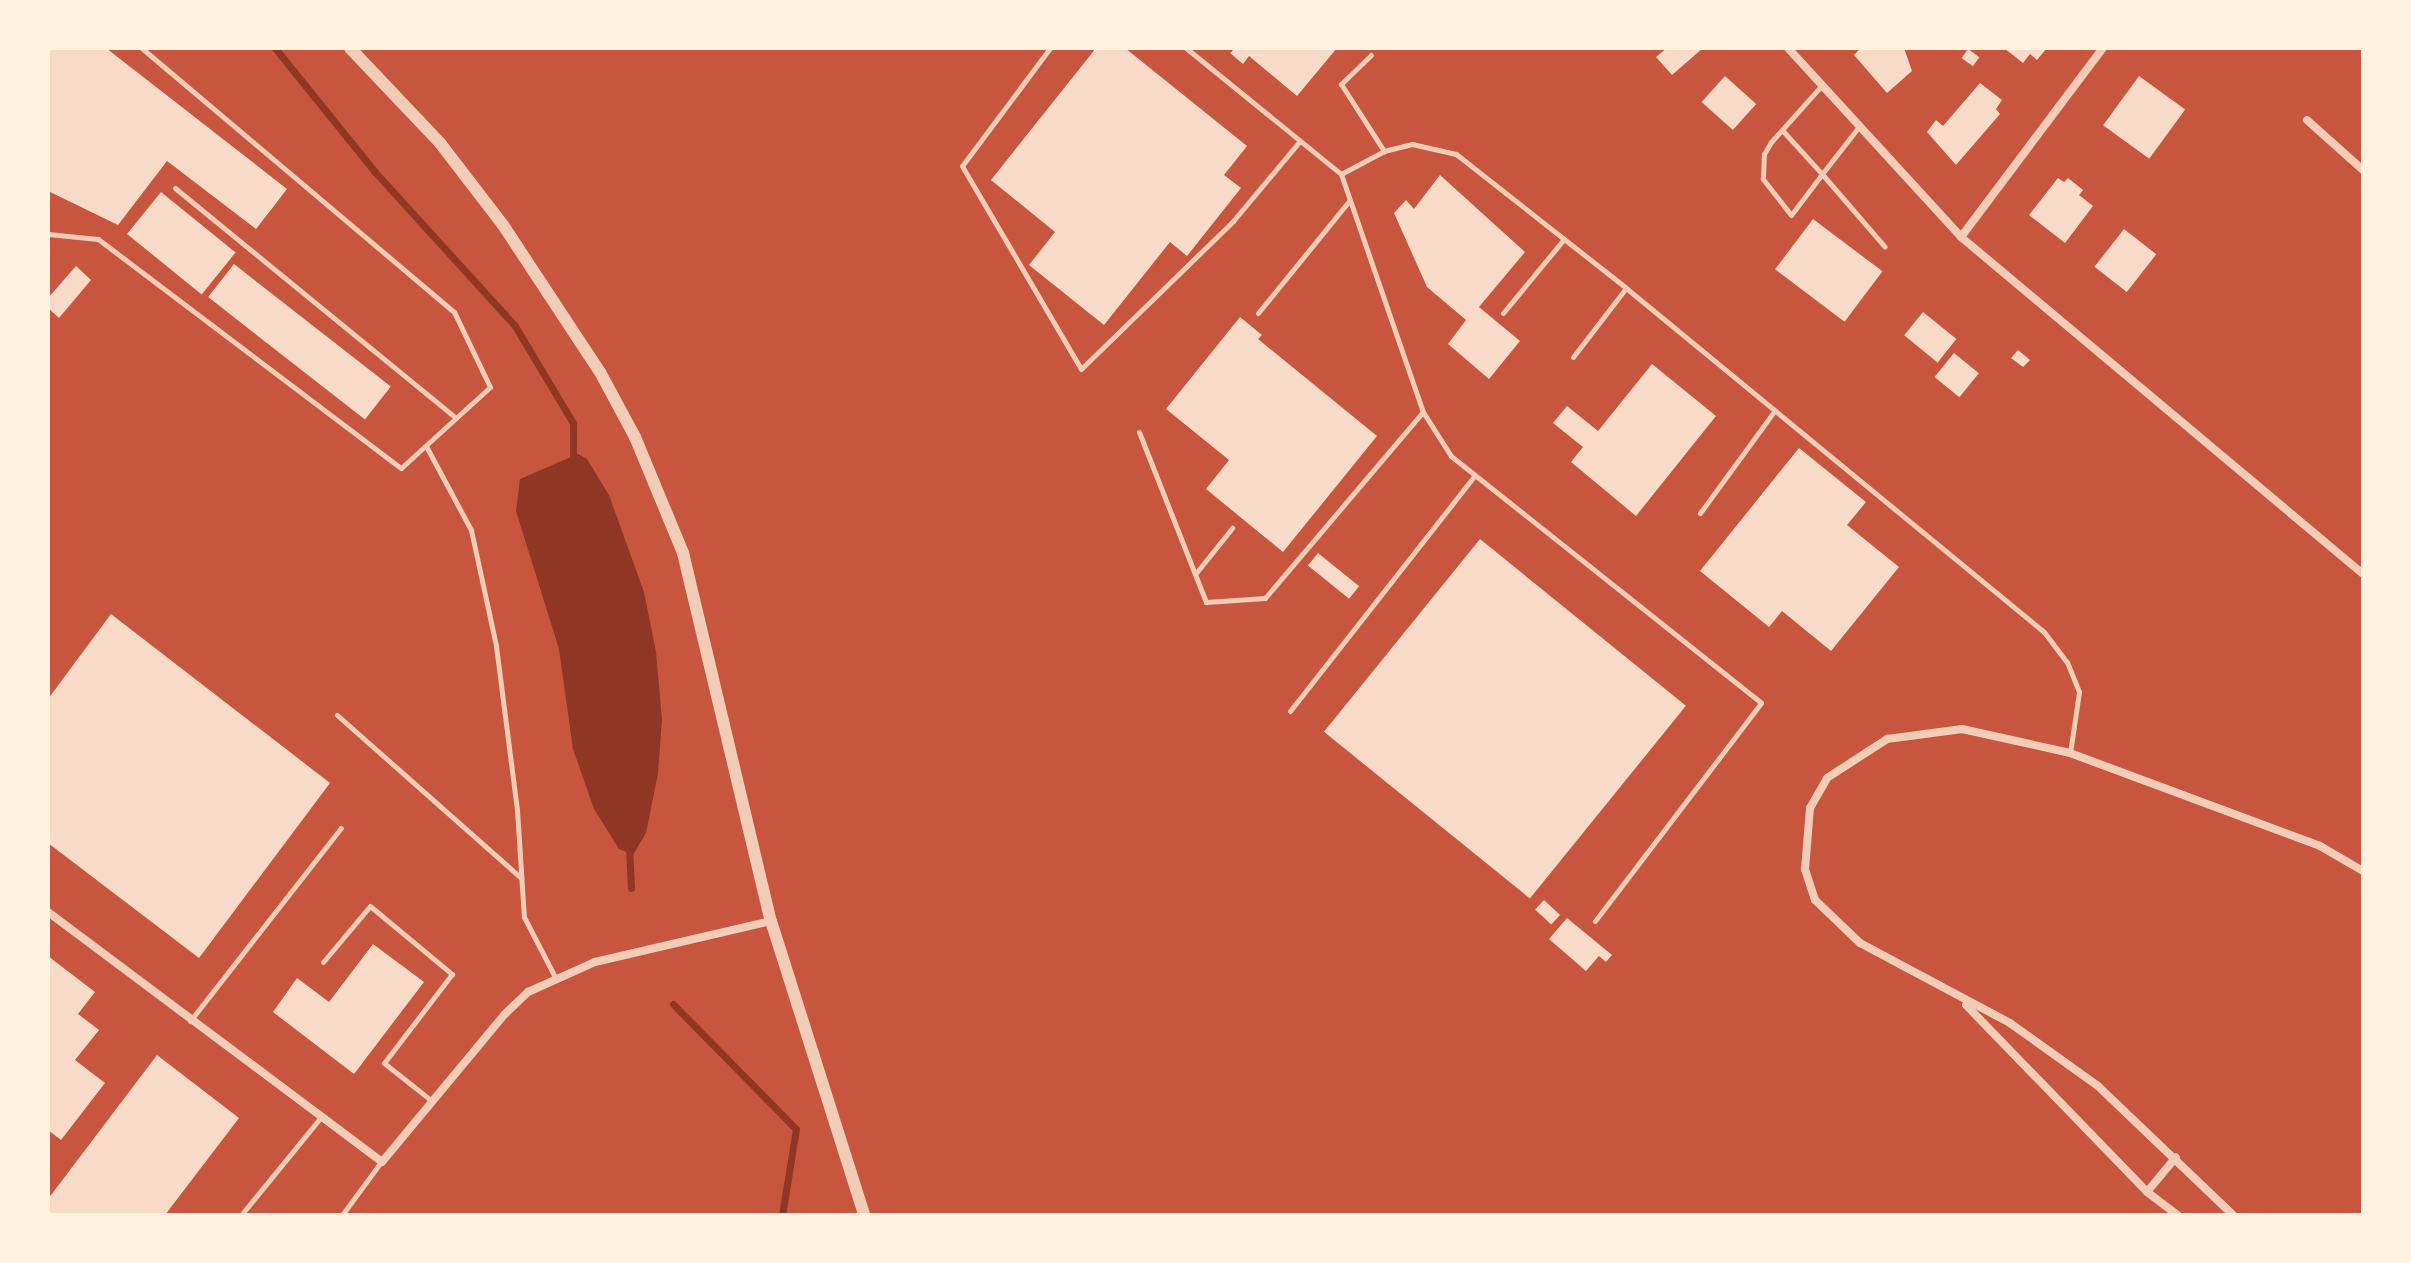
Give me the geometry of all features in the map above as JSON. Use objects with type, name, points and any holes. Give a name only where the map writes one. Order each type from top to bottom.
[{"type":"street","points":[[350,48],[440,143],[503,225],[600,372],[635,437],[683,553],[771,921],[864,1215]]},
{"type":"street","points":[[1788,48],[1857,129],[1961,237],[2363,574]]},
{"type":"street","points":[[1961,237],[2103,48]]},
{"type":"street","points":[[2307,120],[2363,170]]},
{"type":"street","points":[[2233,1215],[2176,1157],[2098,1086],[2010,1023],[1860,943],[1815,900],[1805,869],[1810,808],[1827,778],[1855,756],[1887,739],[1922,731],[1962,729],[2070,753],[2320,846],[2363,871]]},
{"type":"street","points":[[48,912],[382,1162],[505,1014],[555,977],[595,962],[771,921]]},
{"type":"street","points":[[1960,999],[2147,1192],[2178,1215]]},
{"type":"street","points":[[2147,1192],[2176,1157]]},
{"type":"lane","points":[[48,234],[98,239],[401,468],[490,387],[454,312],[142,48]]},
{"type":"lane","points":[[1050,48],[962,166],[1081,369],[1233,221],[1300,141]]},
{"type":"lane","points":[[1186,48],[1341,174],[1423,412],[1436,439],[1474,476],[1761,703],[1595,921]]},
{"type":"lane","points":[[1371,55],[1341,84],[1384,151]]},
{"type":"lane","points":[[1821,86],[1782,130],[1761,166],[1763,179],[1777,201],[1791,215],[1857,129]]},
{"type":"lane","points":[[1782,130],[1885,247]]},
{"type":"lane","points":[[1341,174],[1384,151],[1412,144],[1456,154],[1626,288],[1940,550],[2044,632],[2067,662],[2079,692],[2070,753]]},
{"type":"lane","points":[[175,188],[456,418]]},
{"type":"lane","points":[[1258,313],[1350,200]]},
{"type":"lane","points":[[1503,313],[1564,239]]},
{"type":"lane","points":[[1573,357],[1626,288]]},
{"type":"lane","points":[[1700,513],[1775,410]]},
{"type":"lane","points":[[1139,432],[1206,602],[1265,598],[1423,412]]},
{"type":"lane","points":[[426,446],[474,545],[496,646],[524,917],[555,977]]},
{"type":"lane","points":[[1290,711],[1474,476]]},
{"type":"lane","points":[[1195,574],[1232,528]]},
{"type":"lane","points":[[337,715],[521,879]]},
{"type":"lane","points":[[190,1021],[341,828]]},
{"type":"lane","points":[[323,962],[370,906],[452,974],[384,1063],[432,1101]]},
{"type":"lane","points":[[241,1215],[322,1116]]},
{"type":"lane","points":[[342,1215],[382,1162]]},
{"type":"shaded area","points":[[578,454],[587,459],[609,495],[644,592],[656,652],[662,720],[658,773],[646,833],[633,855],[619,849],[594,809],[573,749],[559,649],[516,511],[520,479]]},
{"type":"building","points":[[48,48],[106,48],[287,189],[256,229],[167,161],[118,225],[48,191]]},
{"type":"building","points":[[1096,48],[1125,48],[1247,146],[1224,175],[1241,188],[1187,256],[1170,242],[1104,325],[1029,265],[1055,232],[991,180]]},
{"type":"building","points":[[1235,48],[1337,48],[1297,96],[1249,56],[1243,64],[1230,53]]},
{"type":"building","points":[[1667,48],[1703,48],[1672,75],[1656,57]]},
{"type":"building","points":[[1861,48],[1904,48],[1912,71],[1887,93],[1854,55]]},
{"type":"building","points":[[2004,48],[2047,48],[2037,60],[2030,54],[2023,63]]},
{"type":"building","points":[[1968,49],[1979,57],[1973,66],[1962,58]]},
{"type":"building","points":[[1725,76],[1756,104],[1733,130],[1702,102]]},
{"type":"building","points":[[2139,76],[2185,110],[2149,159],[2103,125]]},
{"type":"building","points":[[1980,83],[2002,100],[1996,109],[2000,114],[1956,165],[1927,132],[1936,120],[1943,126]]},
{"type":"building","points":[[1440,175],[1525,252],[1479,307],[1520,341],[1489,379],[1448,344],[1466,320],[1427,287],[1394,213],[1406,200],[1414,209]]},
{"type":"building","points":[[2058,178],[2064,182],[2068,178],[2083,190],[2079,195],[2093,206],[2065,243],[2029,215]]},
{"type":"building","points":[[161,192],[236,252],[202,294],[127,234]]},
{"type":"building","points":[[1813,219],[1882,271],[1845,322],[1775,269]]},
{"type":"building","points":[[2124,229],[2156,254],[2127,292],[2094,267]]},
{"type":"building","points":[[234,264],[391,387],[365,420],[208,297]]},
{"type":"building","points":[[76,266],[91,280],[59,318],[48,308],[48,298]]},
{"type":"building","points":[[1923,312],[1956,339],[1938,362],[1904,335]]},
{"type":"building","points":[[1240,317],[1262,335],[1258,339],[1377,436],[1283,552],[1206,489],[1229,460],[1166,409]]},
{"type":"building","points":[[2018,350],[2030,360],[2023,367],[2011,358]]},
{"type":"building","points":[[1954,353],[1979,373],[1959,397],[1934,377]]},
{"type":"building","points":[[1652,364],[1716,416],[1636,516],[1571,462],[1583,447],[1553,423],[1567,406],[1598,431]]},
{"type":"building","points":[[1799,448],[1866,502],[1847,525],[1899,567],[1831,651],[1782,611],[1769,627],[1700,571]]},
{"type":"building","points":[[1480,539],[1686,706],[1530,899],[1324,732]]},
{"type":"building","points":[[1318,553],[1359,586],[1349,599],[1308,565]]},
{"type":"building","points":[[111,614],[330,783],[199,958],[48,843],[48,699]]},
{"type":"building","points":[[1544,900],[1560,915],[1551,925],[1535,910]]},
{"type":"building","points":[[1567,918],[1612,955],[1606,962],[1599,956],[1586,971],[1549,939]]},
{"type":"building","points":[[373,944],[424,982],[354,1074],[273,1012],[297,978],[329,1002]]},
{"type":"building","points":[[48,956],[95,992],[78,1014],[99,1030],[75,1060],[105,1083],[61,1140],[48,1130]]},
{"type":"building","points":[[157,1055],[239,1118],[165,1215],[48,1215],[48,1199]]},
{"type":"waterway","points":[[275,48],[375,172],[515,326],[573,423],[573,464]]},
{"type":"waterway","points":[[629,846],[631,888]]},
{"type":"waterway","points":[[673,1004],[796,1129],[782,1215]]}]
